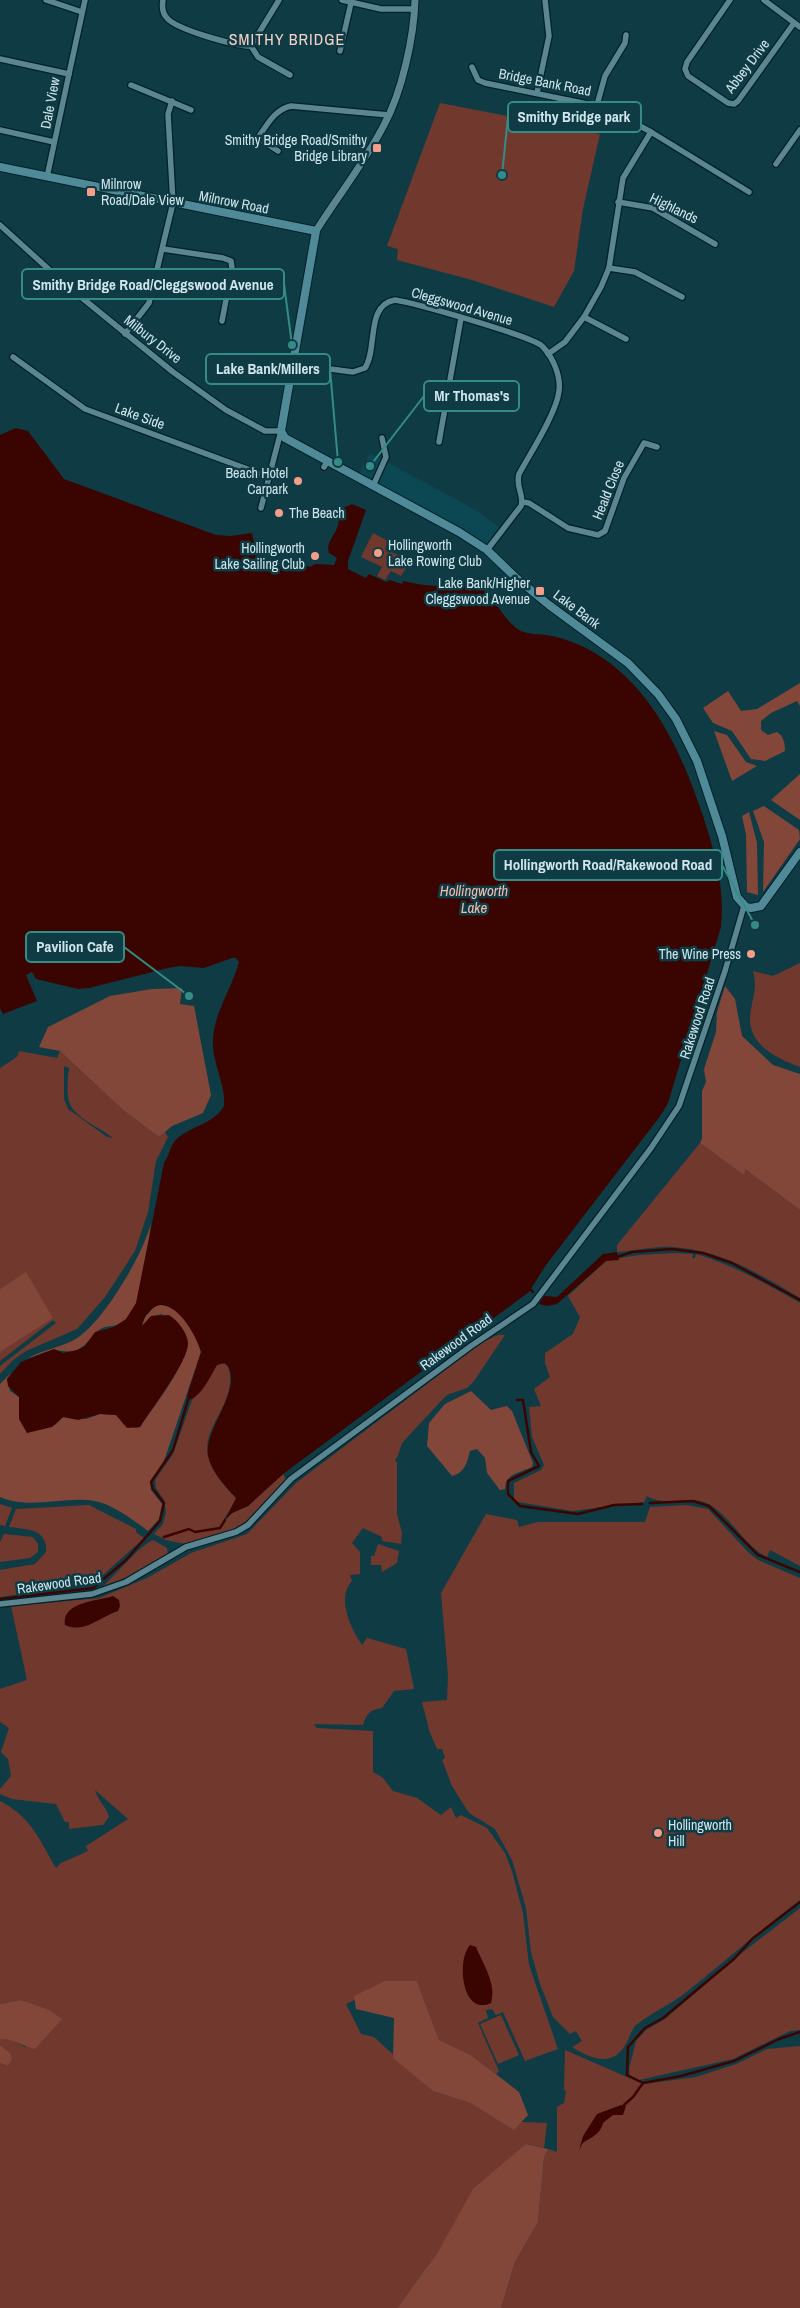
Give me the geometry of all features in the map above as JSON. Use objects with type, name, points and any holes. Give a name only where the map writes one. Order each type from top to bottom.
[{"type":"main road","name":"Milnrow Road","points":[[0,167],[316,231]]},
{"type":"main road","points":[[281,431],[316,231]]},
{"type":"main road","name":"Lake Bank","points":[[281,431],[289,442],[325,465],[373,486],[459,532],[487,550],[549,604],[628,663],[658,694],[676,719],[697,761],[722,836],[737,897],[744,906]]},
{"type":"main road","points":[[744,906],[751,908],[761,906],[800,852]]},
{"type":"street","points":[[46,0],[82,12]]},
{"type":"street","points":[[69,74],[85,0]]},
{"type":"street","points":[[163,0],[162,7],[166,18],[175,25],[239,46],[251,46]]},
{"type":"street","points":[[251,46],[279,0]]},
{"type":"street","points":[[342,0],[381,9],[415,9]]},
{"type":"street","points":[[316,231],[389,115],[402,75],[415,9],[415,0]]},
{"type":"street","points":[[537,93],[549,36],[545,0]]},
{"type":"street","name":"Abbey Drive","points":[[730,0],[687,62],[685,68],[688,76],[728,104],[738,101],[794,23]]},
{"type":"street","points":[[764,0],[800,27]]},
{"type":"street","points":[[340,51],[351,2]]},
{"type":"street","points":[[597,106],[605,76],[625,43],[626,35]]},
{"type":"street","points":[[251,46],[258,56],[290,75]]},
{"type":"street","name":"Dale View","points":[[0,59],[69,74],[47,177]]},
{"type":"street","name":"Bridge Bank Road","points":[[472,68],[478,80],[485,83],[607,108],[651,132],[749,192]]},
{"type":"street","points":[[131,85],[192,110]]},
{"type":"street","points":[[125,334],[149,303],[173,203],[168,114],[172,101]]},
{"type":"street","points":[[278,150],[258,138],[274,115],[283,108],[291,106],[389,115]]},
{"type":"street","points":[[0,130],[54,142]]},
{"type":"street","points":[[776,164],[800,130]]},
{"type":"street","points":[[487,550],[523,502],[517,486],[519,474],[558,401],[559,380],[548,354],[565,342],[584,317],[609,268],[623,178],[651,132]]},
{"type":"street","name":"Highlands","points":[[618,202],[653,208],[715,244]]},
{"type":"street","name":"Milbury Drive","points":[[0,224],[65,284],[125,334],[226,410],[265,431],[281,431]]},
{"type":"street","points":[[163,249],[223,258],[231,261],[232,268],[222,321]]},
{"type":"street","points":[[609,268],[636,272],[682,298]]},
{"type":"street","name":"Cleggswood Avenue","points":[[293,364],[353,372],[364,368],[370,360],[378,311],[391,301],[400,300],[536,342],[548,354]]},
{"type":"street","points":[[584,317],[626,340]]},
{"type":"street","points":[[439,442],[461,318]]},
{"type":"street","name":"Lake Side","points":[[13,357],[85,409],[269,477]]},
{"type":"street","points":[[261,508],[281,431]]},
{"type":"street","points":[[373,486],[386,457],[382,438]]},
{"type":"street","name":"Heald Close","points":[[523,502],[529,503],[568,528],[598,535],[605,530],[624,478],[644,443],[657,447]]},
{"type":"street","name":"Rakewood Road","points":[[0,1604],[92,1594],[126,1582],[186,1547],[236,1532],[248,1525],[291,1479],[471,1346],[533,1304],[651,1148],[679,1106],[725,971],[744,906]]},
{"type":"shaded area","points":[[440,103],[600,134],[583,209],[574,271],[554,307],[472,280],[397,260],[398,249],[387,246]]},
{"type":"shaded area","points":[[370,453],[474,509],[499,527],[487,544],[359,474]]},
{"type":"shaded area","name":"Hollingworth Lake Rowing Club","points":[[373,533],[388,541],[385,549],[410,561],[401,576],[391,571],[385,580],[377,576],[382,567],[361,557]]},
{"type":"shaded area","points":[[800,683],[800,706],[797,701],[771,713],[761,721],[761,730],[768,735],[777,732],[783,738],[785,746],[785,751],[765,761],[751,759],[732,731],[713,723],[703,708],[728,691],[741,711],[757,709]]},
{"type":"shaded area","points":[[714,731],[727,735],[746,762],[757,766],[732,781]]},
{"type":"shaded area","points":[[800,774],[800,820],[771,800]]},
{"type":"shaded area","points":[[764,806],[799,830],[800,839],[763,892],[764,842],[753,811]]},
{"type":"shaded area","points":[[749,812],[757,843],[758,895],[747,892],[746,835],[742,816]]},
{"type":"shaded area","points":[[800,963],[800,1067],[780,1058],[763,1047],[752,1031],[750,1021],[755,986],[753,971],[773,976]]},
{"type":"shaded area","points":[[725,986],[735,999],[742,1036],[773,1065],[800,1074],[800,1210],[745,1169],[744,1175],[700,1143],[702,1139],[702,1091],[706,1082],[704,1069],[716,1032],[717,1012]]},
{"type":"shaded area","points":[[182,988],[180,1004],[194,1006],[211,1095],[203,1113],[172,1126],[159,1137],[123,1110],[60,1051],[39,1047],[48,1027],[110,996],[152,989]]},
{"type":"shaded area","points":[[19,1051],[57,1058],[60,1051],[123,1110],[159,1137],[165,1132],[168,1137],[156,1161],[148,1212],[135,1251],[105,1297],[77,1329],[26,1351],[13,1360],[0,1374],[0,1366],[56,1323],[53,1320],[0,1361],[0,1352],[52,1318],[26,1273],[0,1289],[0,1068],[17,1057]],"holes":[[[64,1066],[69,1068],[68,1096],[73,1110],[113,1138],[107,1137],[68,1109],[64,1099]]]},
{"type":"shaded area","points":[[700,1143],[743,1174],[745,1169],[800,1210],[800,1298],[739,1264],[706,1252],[665,1247],[617,1252],[617,1245]]},
{"type":"shaded area","points":[[151,1223],[142,1287],[138,1300],[127,1319],[118,1325],[102,1328],[75,1351],[54,1350],[28,1358],[74,1340],[97,1320],[131,1269],[147,1236]]},
{"type":"shaded area","points":[[693,1254],[692,1258],[695,1258],[696,1254],[736,1269],[800,1303],[800,1566],[770,1550],[767,1557],[759,1552],[726,1518],[704,1502],[688,1500],[662,1501],[647,1496],[644,1502],[572,1511],[518,1502],[514,1499],[514,1483],[541,1470],[544,1465],[532,1437],[529,1407],[541,1406],[534,1389],[550,1377],[545,1363],[545,1353],[573,1334],[580,1317],[568,1296],[607,1260],[639,1255]]},
{"type":"shaded area","points":[[26,1272],[53,1318],[0,1352],[0,1289]]},
{"type":"shaded area","points":[[156,1305],[172,1309],[186,1320],[199,1344],[201,1352],[164,1461],[150,1482],[151,1490],[162,1504],[159,1519],[148,1531],[120,1511],[95,1501],[76,1500],[32,1503],[0,1497],[0,1384],[12,1372],[7,1379],[10,1391],[19,1397],[19,1419],[55,1425],[63,1417],[86,1419],[100,1414],[116,1415],[124,1424],[136,1428],[140,1427],[170,1384],[187,1348],[187,1338],[162,1314],[152,1316],[142,1326],[145,1317]]},
{"type":"shaded area","points":[[498,1335],[505,1335],[474,1381],[467,1388],[447,1395],[441,1401],[402,1443],[395,1460],[397,1463],[397,1514],[402,1533],[401,1544],[382,1541],[382,1537],[363,1528],[352,1543],[360,1552],[360,1574],[350,1575],[352,1581],[347,1588],[345,1596],[345,1605],[350,1622],[362,1645],[367,1638],[406,1649],[414,1689],[394,1691],[382,1708],[370,1713],[363,1725],[314,1724],[317,1728],[373,1731],[373,1772],[383,1778],[393,1791],[417,1798],[441,1815],[451,1807],[456,1818],[461,1815],[487,1828],[505,1853],[512,1871],[523,1913],[529,1965],[558,2049],[525,2061],[503,2012],[496,2015],[492,2009],[486,2010],[488,2018],[478,2023],[499,2071],[496,2074],[471,2055],[439,2040],[417,1981],[372,1992],[346,2004],[361,2034],[374,2037],[433,2091],[470,2103],[514,2129],[521,2122],[547,2123],[544,2148],[526,2144],[438,2252],[397,2308],[0,2308],[0,2063],[8,2066],[10,2053],[0,2045],[0,2039],[9,2038],[25,2047],[61,2019],[21,2000],[0,2004],[0,1801],[20,1815],[34,1830],[56,1868],[61,1863],[88,1851],[86,1846],[128,1819],[95,1790],[109,1817],[103,1825],[69,1829],[69,1822],[65,1822],[56,1804],[12,1799],[0,1794],[0,1789],[11,1776],[8,1759],[1,1752],[9,1728],[0,1722],[0,1689],[27,1680],[11,1606],[99,1598],[147,1578],[191,1553],[247,1534],[296,1483],[483,1342]],"holes":[[[104,1599],[118,1610],[93,1623],[77,1628],[84,1603]]]},
{"type":"shaded area","points":[[222,1363],[228,1366],[229,1391],[210,1433],[208,1455],[215,1473],[236,1498],[224,1519],[248,1506],[283,1474],[287,1481],[252,1519],[233,1530],[185,1544],[166,1540],[154,1534],[163,1524],[166,1512],[164,1500],[156,1488],[155,1480],[173,1454],[192,1400],[217,1365]]},
{"type":"shaded area","points":[[471,1391],[491,1410],[507,1406],[512,1411],[533,1463],[532,1467],[510,1477],[507,1480],[505,1489],[500,1490],[487,1473],[485,1458],[477,1449],[470,1451],[463,1470],[452,1476],[427,1446],[429,1423],[445,1404]]},
{"type":"shaded area","points":[[0,1504],[12,1508],[5,1526],[0,1525]]},
{"type":"shaded area","points":[[89,1505],[136,1529],[136,1532],[144,1538],[93,1584],[0,1597],[0,1570],[35,1564],[46,1552],[46,1544],[40,1535],[29,1530],[9,1527],[16,1509]]},
{"type":"shaded area","points":[[686,1505],[708,1509],[749,1553],[758,1560],[800,1578],[800,1900],[684,1994],[636,2025],[626,2045],[619,2053],[610,2058],[598,2059],[572,2047],[582,2041],[576,2031],[570,2034],[553,2017],[540,1984],[531,1952],[526,1908],[512,1860],[495,1829],[469,1813],[452,1786],[442,1760],[445,1758],[442,1749],[437,1749],[430,1733],[422,1702],[447,1700],[448,1675],[441,1593],[486,1514],[517,1520],[519,1527],[538,1522],[645,1522],[650,1507]]},
{"type":"shaded area","points":[[4,1534],[33,1537],[38,1544],[38,1552],[30,1558],[0,1562],[0,1542]]},
{"type":"shaded area","points":[[153,1540],[167,1548],[168,1554],[129,1576],[100,1589],[134,1555]]},
{"type":"shaded area","points":[[378,1544],[399,1551],[397,1563],[382,1572],[381,1565],[371,1565],[371,1556],[374,1556]]},
{"type":"shaded area","points":[[800,1908],[800,2030],[790,2031],[733,2059],[639,2080],[630,2077],[629,2069],[636,2041],[646,2030],[665,2019],[738,1956]]},
{"type":"shaded area","points":[[385,1981],[417,1981],[439,2040],[471,2055],[519,2092],[528,2115],[514,2130],[470,2103],[433,2091],[393,2058],[394,2018],[356,2009],[354,1996]]},
{"type":"shaded area","points":[[21,2000],[49,2010],[62,2019],[35,2049],[9,2040],[0,2039],[0,2004]]},
{"type":"shaded area","points":[[501,2015],[519,2055],[498,2064],[480,2024]]},
{"type":"shaded area","points":[[0,2045],[10,2053],[12,2059],[8,2066],[0,2063]]},
{"type":"shaded area","points":[[800,2046],[800,2308],[501,2308],[515,2262],[538,2222],[544,2158],[548,2149],[557,2152],[557,2107],[564,2103],[566,2092],[564,2089],[565,2050],[643,2084],[696,2077],[736,2064],[767,2049]]},
{"type":"shaded area","points":[[526,2144],[548,2149],[544,2158],[538,2222],[515,2262],[501,2308],[397,2308],[438,2252],[473,2189]]},
{"type":"water","name":"Hollingworth Lake","points":[[16,428],[28,431],[64,479],[216,535],[231,536],[252,533],[258,551],[270,566],[305,565],[310,567],[315,564],[334,565],[337,558],[329,553],[328,545],[337,529],[341,509],[352,504],[366,510],[348,561],[348,569],[366,578],[369,574],[386,582],[390,580],[402,584],[403,581],[434,586],[471,583],[486,592],[512,625],[519,630],[561,638],[588,649],[610,663],[629,680],[661,721],[685,767],[707,830],[718,871],[722,898],[721,927],[668,1103],[661,1115],[546,1265],[529,1292],[283,1474],[248,1506],[232,1513],[225,1520],[236,1498],[212,1467],[208,1456],[208,1445],[228,1395],[231,1383],[230,1372],[225,1363],[217,1365],[201,1391],[188,1400],[187,1396],[201,1352],[188,1325],[173,1309],[165,1305],[157,1306],[144,1318],[142,1326],[151,1316],[169,1315],[182,1327],[188,1343],[187,1351],[176,1373],[140,1427],[127,1428],[116,1415],[100,1414],[78,1420],[63,1417],[52,1427],[27,1433],[19,1419],[19,1397],[8,1386],[7,1379],[21,1362],[54,1349],[63,1353],[85,1346],[95,1332],[114,1327],[126,1319],[136,1303],[164,1163],[176,1140],[216,1116],[224,1106],[223,1089],[214,1056],[214,1028],[239,962],[236,958],[232,958],[204,968],[180,966],[168,968],[89,988],[78,989],[36,979],[32,972],[26,975],[37,1001],[3,1014],[0,1008],[0,435]]},
{"type":"water","points":[[617,1252],[619,1260],[606,1261],[557,1304],[547,1306],[539,1304],[544,1296],[557,1297],[603,1254]]},
{"type":"water","points":[[113,1596],[119,1600],[120,1606],[118,1611],[85,1626],[72,1627],[65,1625],[65,1617],[74,1607]]},
{"type":"water","points":[[470,1945],[476,1947],[491,1981],[491,2003],[481,2005],[474,2002],[468,1995],[464,1985],[463,1962]]},
{"type":"water","points":[[621,2105],[626,2106],[623,2115],[613,2115],[603,2123],[598,2133],[583,2143],[579,2150],[583,2136],[597,2114]]},
{"type":"waterway","points":[[617,1257],[632,1252],[672,1249],[703,1253],[732,1263],[800,1300]]},
{"type":"waterway","points":[[0,1599],[93,1588],[126,1560],[160,1521],[164,1503],[153,1489],[151,1482],[173,1450],[188,1400]]},
{"type":"waterway","points":[[517,1400],[523,1400],[531,1452],[539,1466],[508,1481],[508,1494],[520,1506],[578,1514],[614,1505],[642,1504]]},
{"type":"waterway","points":[[650,1503],[693,1501],[709,1506],[758,1555],[800,1572]]},
{"type":"waterway","points":[[164,1537],[189,1529],[195,1532],[220,1528],[225,1520]]},
{"type":"waterway","points":[[800,1902],[752,1939],[734,1959],[663,2018],[645,2028],[628,2047],[627,2075],[643,2083],[681,2076],[734,2061],[779,2039],[800,2032]]},
{"type":"waterway","points":[[624,2105],[633,2097],[643,2083]]},
{"type":"place","name":"Smithy Bridge Road/Smithy Bridge Library","points":[[377,148]]},
{"type":"place","name":"Smithy Bridge park","points":[[502,175]]},
{"type":"place","name":"Milnrow Road/Dale View","points":[[91,192]]},
{"type":"place","name":"Smithy Bridge Road/Cleggswood Avenue","points":[[292,345]]},
{"type":"place","name":"Lake Bank/Millers","points":[[338,462]]},
{"type":"place","name":"Mr Thomas's","points":[[370,466]]},
{"type":"place","name":"Beach Hotel Carpark","points":[[298,481]]},
{"type":"place","name":"The Beach","points":[[279,513]]},
{"type":"place","name":"Hollingworth Lake Rowing Club","points":[[378,553]]},
{"type":"place","name":"Hollingworth Lake Sailing Club","points":[[315,556]]},
{"type":"place","name":"Lake Bank/Higher Cleggswood Avenue","points":[[540,591]]},
{"type":"place","name":"Hollingworth Road/Rakewood Road","points":[[755,925]]},
{"type":"place","name":"The Wine Press","points":[[751,954]]},
{"type":"place","name":"Pavilion Cafe","points":[[189,996]]},
{"type":"place","name":"Hollingworth Hill","points":[[658,1833]]},
{"type":"district","name":"SMITHY BRIDGE","points":[[287,39]]}]
